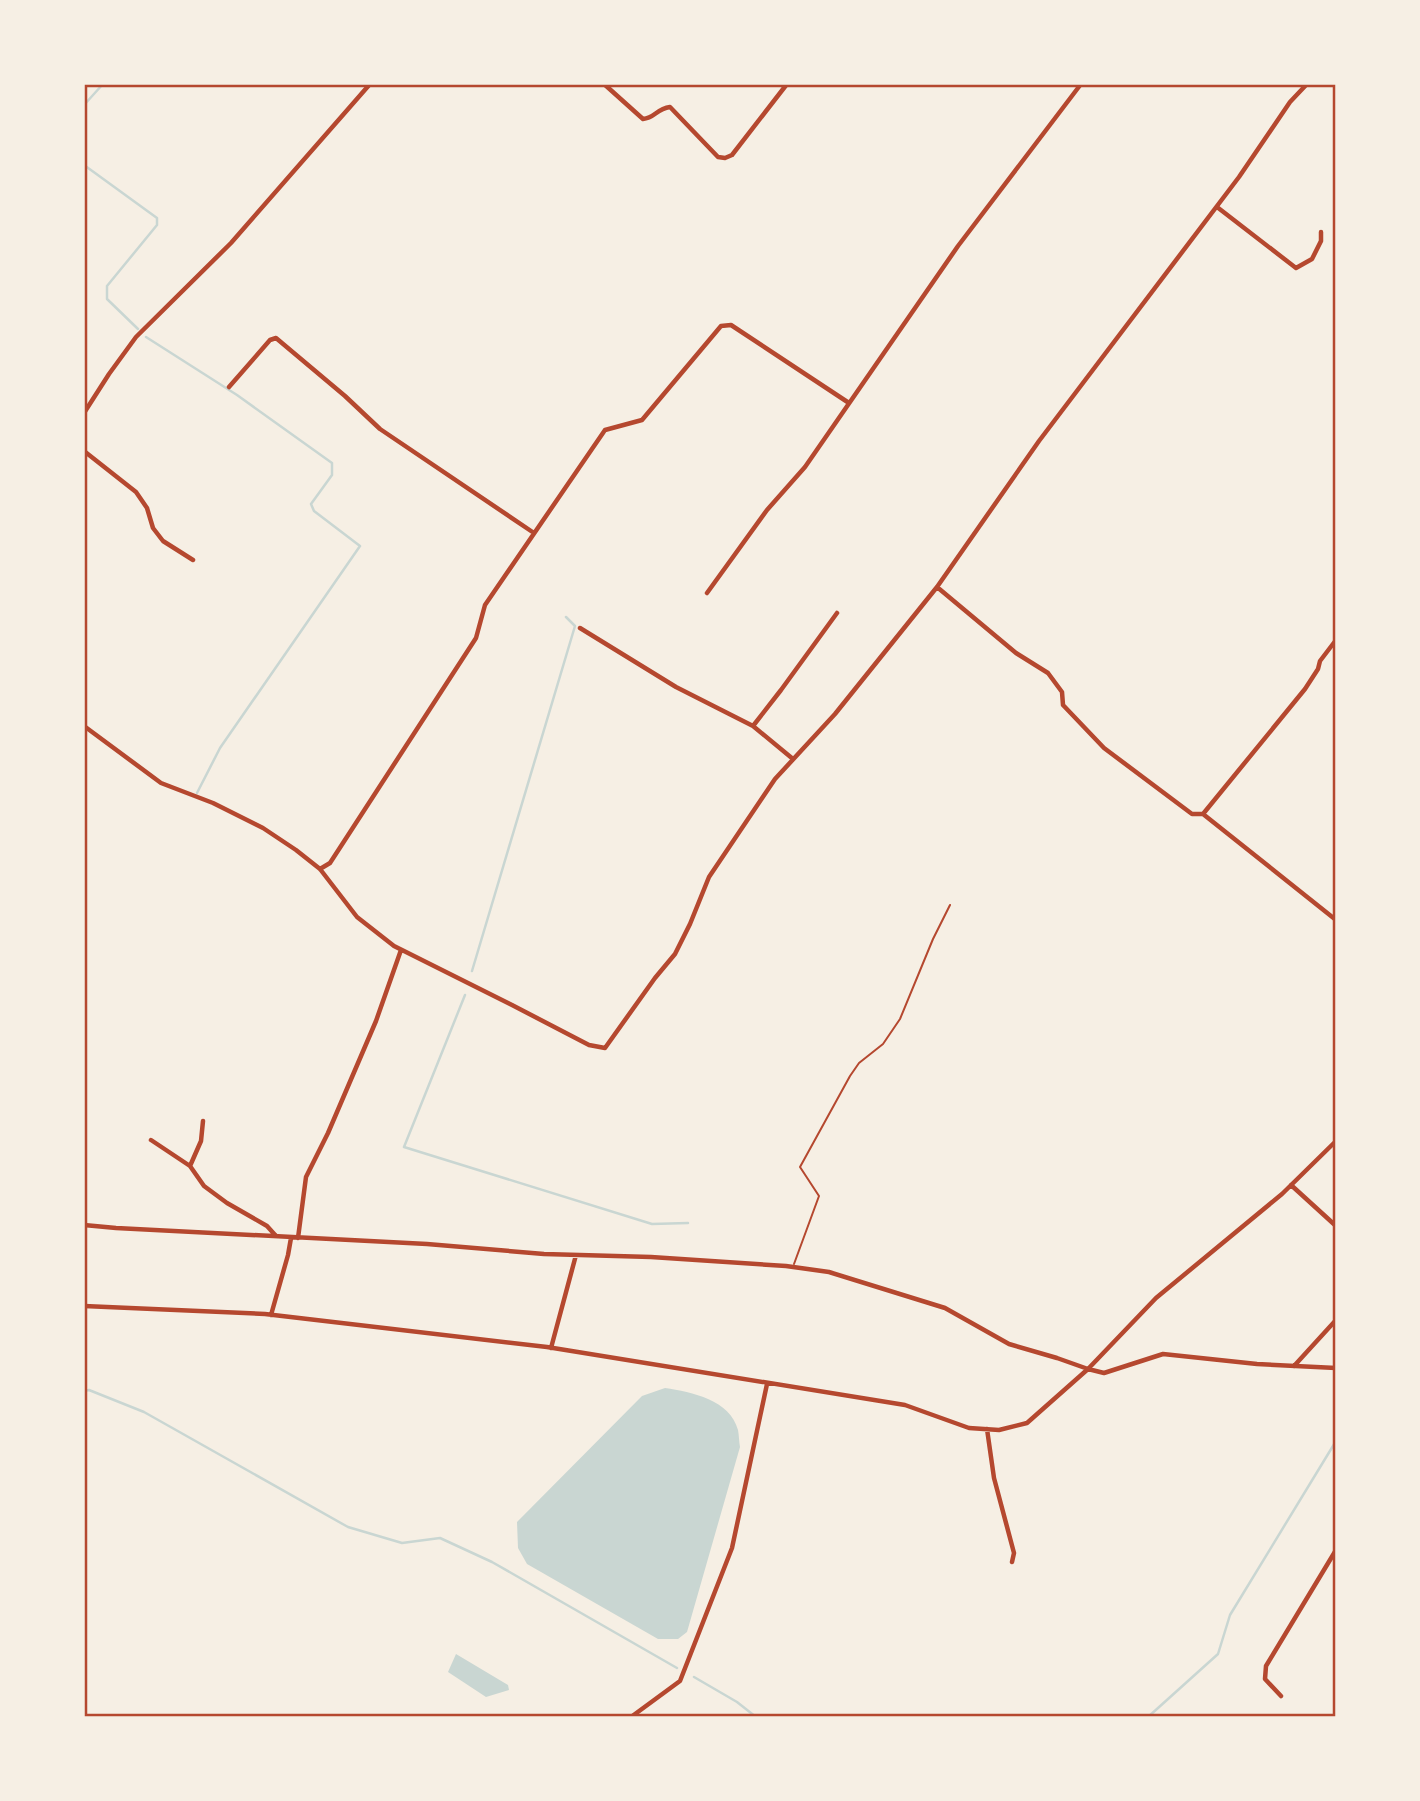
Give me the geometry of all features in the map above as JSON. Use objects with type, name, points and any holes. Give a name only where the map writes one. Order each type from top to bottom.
[{"type":"street","points":[[84,412],[136,337],[231,243],[370,84]]},
{"type":"street","points":[[604,84],[643,119],[650,118],[661,108],[670,107],[718,157],[725,158],[732,155],[787,84]]},
{"type":"street","points":[[707,593],[767,510],[805,467],[958,246],[1081,84]]},
{"type":"street","points":[[84,726],[161,783],[213,803],[263,828],[296,850],[320,869],[357,917],[394,946],[589,1045],[605,1048],[675,954],[709,877],[775,779],[835,714],[937,587],[1039,441],[1217,207],[1290,102],[1307,84]]},
{"type":"street","points":[[1217,207],[1296,268],[1312,260],[1321,241],[1321,232]]},
{"type":"street","points":[[320,869],[330,863],[476,638],[485,605],[605,430],[642,420],[721,326],[730,325],[849,403]]},
{"type":"street","points":[[229,387],[270,340],[276,338],[380,429],[534,533]]},
{"type":"street","points":[[84,451],[136,492],[147,508],[153,528],[163,541],[193,560]]},
{"type":"street","points":[[937,587],[1016,653],[1048,673],[1062,692],[1063,705],[1104,748],[1192,814],[1203,814],[1336,920]]},
{"type":"street","points":[[753,726],[836,613]]},
{"type":"street","points":[[580,628],[676,687],[753,726],[793,760]]},
{"type":"street","points":[[1203,814],[1305,689],[1320,661],[1336,640]]},
{"type":"street","points":[[298,1238],[306,1177],[376,1021],[401,950]]},
{"type":"street","points":[[190,1166],[201,1141],[203,1121]]},
{"type":"street","points":[[151,1140],[190,1166],[204,1186],[267,1226],[277,1237]]},
{"type":"street","points":[[84,1306],[271,1315],[551,1348],[905,1405],[969,1428],[999,1430],[1027,1423],[1088,1369],[1156,1298],[1291,1185],[1336,1141]]},
{"type":"street","points":[[1291,1185],[1336,1226]]},
{"type":"street","points":[[84,1225],[793,1267],[829,1272],[945,1308],[1009,1344],[1104,1373],[1163,1354],[1257,1364],[1336,1368]]},
{"type":"street","points":[[271,1315],[291,1237]]},
{"type":"street","points":[[551,1348],[576,1255]]},
{"type":"street","points":[[1293,1366],[1336,1320]]},
{"type":"street","points":[[631,1717],[680,1681],[732,1548],[767,1384]]},
{"type":"street","points":[[987,1429],[994,1478],[1014,1553],[1012,1562]]},
{"type":"street","points":[[1281,1696],[1265,1679],[1266,1666],[1336,1550]]},
{"type":"lane","points":[[793,1267],[819,1196],[800,1167],[850,1076],[859,1063],[883,1044],[900,1019],[950,905]]},
{"type":"shaded area","points":[[665,1388],[709,1399],[727,1411],[738,1430],[740,1447],[687,1632],[678,1639],[658,1639],[527,1564],[518,1548],[517,1522],[642,1396]]},
{"type":"shaded area","points":[[456,1654],[508,1685],[509,1690],[486,1697],[448,1672]]},
{"type":"waterway","points":[[84,105],[103,84]]},
{"type":"waterway","points":[[84,165],[157,218],[157,225],[107,286],[107,299],[138,329]]},
{"type":"waterway","points":[[146,337],[237,395],[332,463],[332,475],[311,504],[314,511],[360,546],[220,748],[197,793]]},
{"type":"waterway","points":[[472,971],[575,626],[566,617]]},
{"type":"waterway","points":[[465,995],[404,1147],[652,1224],[688,1223]]},
{"type":"waterway","points":[[84,1391],[89,1390],[144,1412],[348,1527],[402,1543],[440,1538],[492,1562],[677,1668]]},
{"type":"waterway","points":[[1148,1717],[1218,1654],[1230,1615],[1336,1441]]},
{"type":"waterway","points":[[694,1677],[737,1702],[756,1717]]}]
